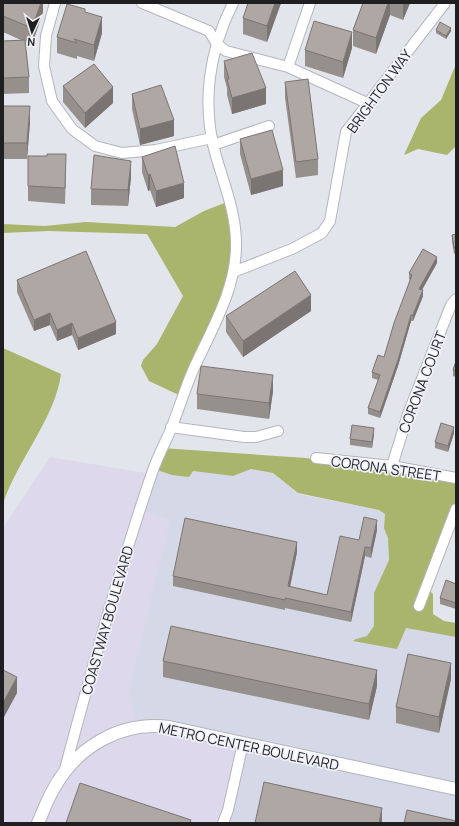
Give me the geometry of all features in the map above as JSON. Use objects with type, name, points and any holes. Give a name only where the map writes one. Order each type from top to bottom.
[{"type":"street","points":[[55,3],[46,36],[44,66],[52,101],[72,129],[95,146],[122,153],[156,150],[213,141],[269,126]]},
{"type":"street","points":[[142,3],[209,31],[217,44],[226,51],[288,67],[367,103]]},
{"type":"street","name":"COASTWAY BOULEVARD","points":[[64,773],[130,541],[154,468],[194,369],[223,304],[233,272],[236,242],[229,200],[208,118],[207,90],[217,44],[224,21],[232,3]]},
{"type":"street","points":[[288,67],[310,3]]},
{"type":"street","name":"BRIGHTON WAY","points":[[233,272],[292,249],[322,233],[330,221],[346,132],[445,3]]},
{"type":"street","name":"CORONA COURT","points":[[392,466],[408,414],[451,305],[456,299]]},
{"type":"street","points":[[171,427],[244,437],[256,437],[278,431]]},
{"type":"street","name":"CORONA STREET","points":[[316,458],[392,466],[456,478]]},
{"type":"street","points":[[419,606],[456,509]]},
{"type":"street","name":"METRO CENTER BOULEVARD","points":[[38,823],[53,790],[64,773],[80,754],[105,736],[134,728],[150,726],[169,727],[456,789]]},
{"type":"street","points":[[223,823],[228,810],[243,743]]},
{"type":"shaded area","points":[[50,457],[417,518],[456,823],[3,823],[3,528]]},
{"type":"shaded area","points":[[154,469],[192,471],[233,476],[251,469],[273,473],[298,494],[379,510],[385,514],[384,528],[388,537],[389,560],[374,593],[374,626],[367,636],[356,639],[406,628],[456,637],[456,823],[223,823],[241,742],[137,728],[128,694],[170,520],[141,510]]},
{"type":"green space","points":[[456,64],[456,146],[447,155],[418,149],[404,155],[421,118],[441,100]]},
{"type":"green space","points":[[227,202],[236,230],[230,278],[181,396],[149,381],[141,366],[143,360],[157,344],[183,296],[147,234],[48,231],[3,233],[3,224],[44,226],[86,222],[175,227],[204,211]]},
{"type":"green space","points":[[3,348],[61,374],[57,391],[44,423],[17,471],[3,504]]},
{"type":"green space","points":[[162,448],[306,458],[456,479],[456,505],[427,588],[433,594],[433,614],[444,621],[456,623],[456,637],[406,628],[397,649],[353,641],[367,636],[374,626],[374,593],[389,560],[388,538],[384,528],[385,514],[379,510],[298,493],[273,473],[251,469],[233,476],[193,471],[189,477],[172,475],[154,469]]},
{"type":"building","points":[[3,3],[41,3],[32,28],[3,16]]},
{"type":"building","points":[[248,3],[275,3],[267,26],[243,18]]},
{"type":"building","points":[[363,3],[388,3],[376,38],[353,30]]},
{"type":"building","points":[[67,4],[85,9],[85,12],[102,17],[94,45],[74,39],[77,43],[57,37]]},
{"type":"building","points":[[314,21],[352,32],[343,62],[305,50]]},
{"type":"building","points":[[440,22],[451,28],[446,36],[436,30]]},
{"type":"building","points":[[25,40],[29,77],[3,78],[3,41]]},
{"type":"building","points":[[252,53],[266,88],[232,98],[224,61]]},
{"type":"building","points":[[94,64],[113,87],[85,113],[63,86]]},
{"type":"building","points":[[308,79],[318,159],[296,162],[285,82]]},
{"type":"building","points":[[161,85],[174,120],[140,129],[132,94]]},
{"type":"building","points":[[3,106],[30,106],[27,143],[3,143]]},
{"type":"building","points":[[272,130],[283,170],[251,179],[240,139]]},
{"type":"building","points":[[175,146],[184,183],[156,191],[150,174],[148,175],[142,157]]},
{"type":"building","points":[[47,154],[66,154],[65,188],[28,186],[28,156],[47,156]]},
{"type":"building","points":[[94,155],[131,161],[128,190],[91,189]]},
{"type":"building","points":[[456,234],[456,247],[454,248],[452,235]]},
{"type":"building","points":[[423,249],[437,257],[419,289],[423,290],[413,315],[411,315],[398,360],[380,412],[368,408],[380,375],[372,372],[378,355],[384,357],[394,323],[412,275],[409,273]]},
{"type":"building","points":[[86,251],[116,322],[78,338],[72,323],[57,330],[50,313],[34,320],[17,280]]},
{"type":"building","points":[[295,271],[311,295],[243,341],[226,316]]},
{"type":"building","points":[[456,361],[456,371],[453,370]]},
{"type":"building","points":[[201,366],[273,375],[269,403],[197,394]]},
{"type":"building","points":[[441,423],[454,427],[448,446],[435,442]]},
{"type":"building","points":[[352,425],[374,428],[372,442],[350,439]]},
{"type":"building","points":[[364,517],[377,520],[371,548],[365,547],[351,612],[285,598],[285,600],[173,576],[185,518],[297,542],[288,586],[327,595],[340,536],[359,540]]},
{"type":"building","points":[[446,580],[456,584],[456,603],[440,598]]},
{"type":"building","points":[[171,626],[377,670],[369,704],[163,661]]},
{"type":"building","points":[[408,654],[451,663],[439,717],[396,707]]},
{"type":"building","points":[[3,670],[17,677],[3,703]]},
{"type":"building","points":[[264,782],[382,808],[379,823],[255,823]]},
{"type":"building","points":[[80,783],[191,820],[190,823],[66,823]]},
{"type":"building","points":[[407,810],[456,821],[456,823],[404,823]]}]
